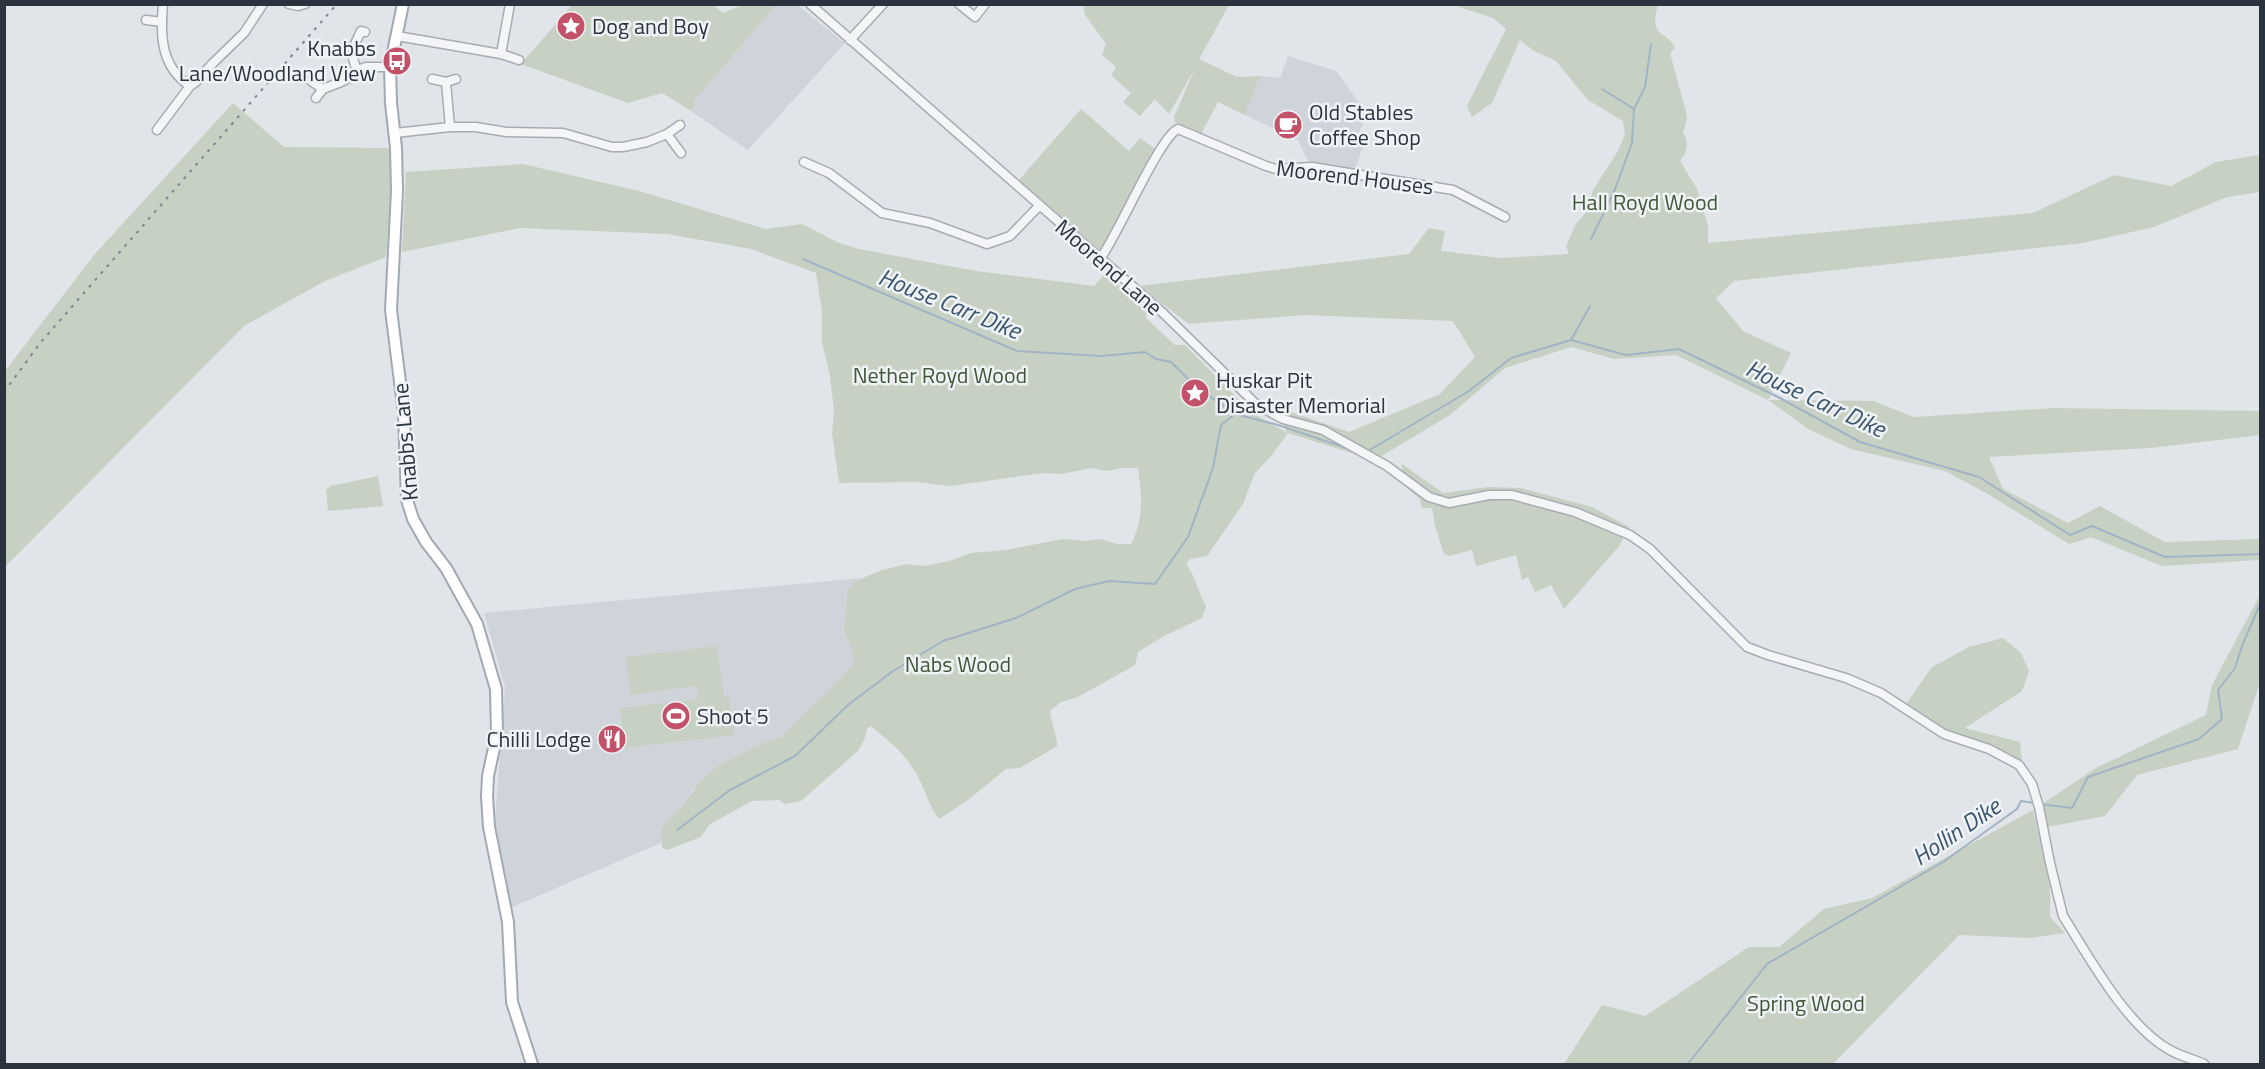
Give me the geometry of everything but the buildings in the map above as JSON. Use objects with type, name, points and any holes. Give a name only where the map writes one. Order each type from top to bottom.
[{"type":"main road","name":"Knabbs Lane","points":[[403,4],[390,67],[397,191],[391,310],[404,414],[407,500],[421,534],[446,568],[477,624],[496,689],[497,734],[488,776],[488,813],[509,929],[512,1002],[532,1065]]},
{"type":"street","points":[[163,4],[165,58],[183,81],[190,86]]},
{"type":"street","points":[[157,129],[190,86],[244,33],[263,4]]},
{"type":"street","points":[[289,4],[298,6],[305,4]]},
{"type":"street","points":[[501,54],[510,4]]},
{"type":"street","name":"Moorend Lane","points":[[810,4],[1182,330],[1257,405],[1283,420],[1323,430],[1387,466],[1429,497],[1449,503],[1489,495],[1512,495],[1575,512],[1630,535],[1650,549],[1747,646],[1768,655],[1846,678],[1881,693],[1944,734],[1989,749],[2019,765],[2032,784],[2038,802],[2063,916],[2121,1006],[2139,1025],[2169,1050],[2204,1065]]},
{"type":"street","points":[[850,40],[883,4]]},
{"type":"street","points":[[959,4],[975,17],[985,4]]},
{"type":"street","points":[[146,21],[162,22]]},
{"type":"street","points":[[357,70],[352,59],[352,50],[361,31],[365,32]]},
{"type":"street","points":[[397,36],[501,54],[519,60]]},
{"type":"street","points":[[316,98],[323,89],[351,77],[357,70],[366,67],[390,67]]},
{"type":"street","points":[[432,78],[446,82],[456,79]]},
{"type":"street","points":[[311,81],[323,89]]},
{"type":"street","points":[[446,82],[450,127]]},
{"type":"street","points":[[395,133],[450,127],[476,127],[506,132],[563,132],[612,147],[633,146],[667,134],[680,125]]},
{"type":"street","name":"Moorend Houses","points":[[1100,259],[1160,151],[1173,130],[1178,129],[1276,169],[1312,167],[1453,190],[1505,217]]},
{"type":"street","points":[[667,134],[681,153]]},
{"type":"street","points":[[804,162],[829,173],[882,213],[930,223],[987,244],[1010,236],[1039,206]]},
{"type":"shaded area","points":[[776,5],[797,5],[845,43],[748,150],[691,111],[696,105],[692,102]]},
{"type":"shaded area","points":[[1288,56],[1336,71],[1367,114],[1355,142],[1363,146],[1355,169],[1308,161],[1298,140],[1245,115],[1260,76],[1280,78]]},
{"type":"shaded area","points":[[862,578],[853,582],[844,630],[854,661],[840,679],[797,723],[781,737],[770,740],[742,755],[693,790],[682,806],[661,828],[663,842],[510,908],[495,820],[505,687],[484,613]]},
{"type":"green space","points":[[572,5],[713,5],[723,13],[743,5],[776,5],[693,102],[696,105],[691,111],[662,93],[628,103],[521,64]]},
{"type":"green space","points":[[1081,5],[1229,5],[1199,59],[1237,77],[1260,76],[1245,115],[1218,102],[1201,134],[1175,122],[1174,117],[1195,68],[1169,114],[1155,99],[1140,116],[1123,102],[1131,93],[1111,75],[1116,67],[1102,55],[1106,44]]},
{"type":"green space","points":[[1453,5],[1658,5],[1655,24],[1675,48],[1670,53],[1687,119],[1683,133],[1687,147],[1680,161],[1697,189],[1708,226],[1708,243],[2033,213],[2114,175],[2171,186],[2216,162],[2260,155],[2260,192],[2227,197],[2154,227],[2083,243],[1734,281],[1716,298],[1743,331],[1791,353],[1768,400],[1676,355],[1614,359],[1571,347],[1505,368],[1450,415],[1380,457],[1348,452],[1288,433],[1255,473],[1243,504],[1207,556],[1190,559],[1186,564],[1206,606],[1202,618],[1164,636],[1138,652],[1135,665],[1076,698],[1061,702],[1050,711],[1057,746],[1020,768],[1006,769],[968,800],[939,819],[909,762],[898,749],[871,726],[867,729],[858,751],[801,801],[785,804],[779,800],[752,801],[710,824],[701,837],[667,850],[662,848],[661,828],[682,806],[704,777],[721,764],[781,737],[840,679],[854,661],[844,630],[848,589],[853,582],[882,570],[907,564],[924,566],[949,561],[971,553],[1006,550],[1063,539],[1084,541],[1101,539],[1117,544],[1131,544],[1138,526],[1141,507],[1138,468],[1107,471],[1091,468],[1061,474],[1044,473],[950,486],[916,482],[839,483],[832,433],[834,411],[830,376],[822,342],[822,311],[816,273],[751,249],[667,234],[520,228],[402,252],[406,172],[523,164],[639,191],[766,229],[802,224],[839,243],[859,249],[976,271],[1094,286],[1105,274],[1147,308],[1146,318],[1175,345],[1185,345],[1251,412],[1287,433],[1279,408],[1349,432],[1440,394],[1475,357],[1453,321],[1304,315],[1189,324],[1139,286],[1409,254],[1429,228],[1445,231],[1441,251],[1501,258],[1569,254],[1566,246],[1576,224],[1588,210],[1593,190],[1618,151],[1625,134],[1623,121],[1588,100],[1556,61],[1534,51],[1520,40],[1492,103],[1472,117],[1467,106],[1506,29],[1493,18]]},
{"type":"green space","points":[[233,103],[284,147],[389,148],[392,176],[386,257],[325,281],[244,326],[5,567],[5,371],[94,255]]},
{"type":"green space","points":[[1081,109],[1129,151],[1140,138],[1157,150],[1100,250],[1019,180]]},
{"type":"green space","points":[[1768,400],[1873,401],[1914,417],[2054,408],[2260,411],[2260,435],[2151,448],[1989,457],[2003,489],[2068,523],[2100,506],[2165,542],[2260,539],[2260,560],[2162,566],[2091,537],[2069,544],[1986,493],[1945,471],[1851,449],[1808,429]]},
{"type":"green space","points":[[1402,464],[1443,493],[1488,487],[1521,488],[1592,507],[1629,527],[1620,545],[1564,609],[1551,585],[1535,592],[1528,577],[1522,580],[1516,555],[1476,566],[1472,550],[1449,556],[1444,554],[1432,508],[1422,508],[1420,499],[1401,483]]},
{"type":"green space","points":[[378,476],[383,506],[328,511],[326,490],[331,486]]},
{"type":"green space","points":[[2260,595],[2260,682],[2238,749],[2137,775],[2105,816],[2047,827],[2044,803],[2096,768],[2206,715],[2212,685]]},
{"type":"green space","points":[[2003,638],[2021,653],[2029,671],[2022,691],[1965,728],[2020,742],[2022,762],[1945,731],[1906,704],[1932,667],[1969,647]]},
{"type":"green space","points":[[717,646],[724,696],[729,696],[734,735],[625,748],[620,708],[698,699],[696,686],[630,695],[626,657]]},
{"type":"green space","name":"Spring Wood","points":[[2033,810],[2050,884],[2050,917],[2065,933],[2030,938],[1959,935],[1833,1064],[1564,1064],[1602,1005],[1645,1016],[1749,947],[1779,947],[1824,909],[1872,898]]},
{"type":"waterway","points":[[1591,239],[1614,192],[1632,143],[1634,109],[1645,87],[1651,44]]},
{"type":"waterway","points":[[1602,89],[1634,109]]},
{"type":"waterway","name":"House Carr Dike","points":[[803,259],[1017,351],[1101,356],[1145,352],[1156,359],[1171,362],[1195,386],[1235,414],[1278,425],[1349,449]]},
{"type":"waterway","points":[[1571,340],[1590,306]]},
{"type":"waterway","name":"House Carr Dike","points":[[1368,451],[1469,391],[1511,358],[1571,340],[1626,355],[1679,349],[1778,397],[1860,442],[1979,477],[2070,535],[2092,526],[2165,557],[2260,554]]},
{"type":"waterway","points":[[677,830],[730,790],[795,756],[848,705],[893,671],[943,641],[1016,618],[1075,589],[1109,581],[1155,584],[1188,537],[1213,468],[1221,425],[1235,414]]},
{"type":"waterway","name":"Hollin Dike","points":[[2040,804],[2072,808],[2088,777],[2199,739],[2222,719],[2218,690],[2235,668],[2260,604]]},
{"type":"waterway","name":"Hollin Dike","points":[[1688,1064],[1767,964],[1943,862],[2017,809],[2021,801],[2034,803]]},
{"type":"railway","points":[[4,392],[41,342],[337,4]]},
{"type":"place","name":"Dog and Boy","points":[[571,26]]},
{"type":"place","name":"Knabbs Lane/Woodland View","points":[[397,61]]},
{"type":"place","name":"Old Stables Coffee Shop","points":[[1288,125]]},
{"type":"place","name":"Huskar Pit Disaster Memorial","points":[[1195,393]]},
{"type":"place","name":"Shoot 5","points":[[676,716]]},
{"type":"place","name":"Chilli Lodge","points":[[612,739]]},
{"type":"park label","name":"Hall Royd Wood","points":[[1645,202]]},
{"type":"park label","name":"Nether Royd Wood","points":[[940,375]]},
{"type":"park label","name":"Nabs Wood","points":[[958,664]]}]
